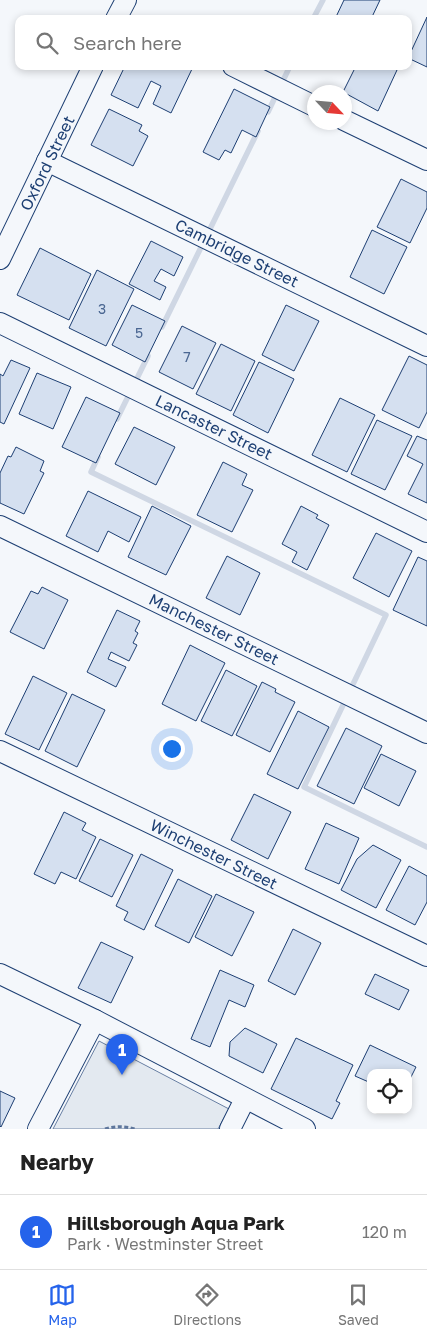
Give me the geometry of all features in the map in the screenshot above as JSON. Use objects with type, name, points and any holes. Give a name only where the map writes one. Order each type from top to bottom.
[{"type":"street","name":"Oxford Street","points":[[0,259],[91,70]]},
{"type":"street","points":[[241,70],[307,103]]},
{"type":"street","points":[[352,124],[427,160]]},
{"type":"street","name":"Cambridge Street","points":[[48,161],[427,346]]},
{"type":"street","name":"Lancaster Street","points":[[0,323],[427,532]]},
{"type":"street","name":"Manchester Street","points":[[0,526],[427,734]]},
{"type":"street","name":"Winchester Street","points":[[0,751],[427,956]]},
{"type":"street","points":[[0,974],[95,1020],[305,1129]]},
{"type":"street","points":[[38,1129],[95,1020]]},
{"type":"street","points":[[230,1129],[245,1098]]},
{"type":"path","points":[[105,1129],[124,1126],[135,1129]]},
{"type":"shaded area","points":[[99,1041],[229,1109],[218,1129],[53,1129]]},
{"type":"building","points":[[344,0],[380,0],[373,15],[337,15]]},
{"type":"building","points":[[427,17],[427,67],[412,60],[412,49]]},
{"type":"building","points":[[123,70],[192,70],[171,113],[153,104],[161,86],[151,81],[138,108],[111,95]]},
{"type":"building","points":[[354,70],[397,70],[378,111],[352,97],[352,85],[346,85]]},
{"type":"building","points":[[234,89],[270,107],[256,137],[242,130],[231,153],[225,150],[219,160],[203,152]]},
{"type":"building","points":[[109,109],[142,125],[139,131],[148,136],[133,166],[91,145]]},
{"type":"building","points":[[401,179],[427,192],[427,208],[410,243],[377,227]]},
{"type":"building","points":[[372,230],[407,247],[384,294],[350,277]]},
{"type":"building","points":[[151,241],[183,257],[174,276],[161,269],[154,281],[166,287],[160,300],[129,284]]},
{"type":"building","points":[[40,248],[91,274],[69,320],[17,295]]},
{"type":"building","points":[[97,270],[134,289],[106,346],[69,328]]},
{"type":"building","points":[[132,305],[165,321],[145,362],[112,345]]},
{"type":"building","points":[[286,305],[319,321],[294,371],[262,355]]},
{"type":"building","points":[[182,326],[216,343],[193,389],[159,372]]},
{"type":"building","points":[[221,344],[255,361],[231,411],[196,394]]},
{"type":"building","points":[[409,356],[427,365],[427,412],[419,428],[382,410]]},
{"type":"building","points":[[11,360],[30,368],[4,424],[0,422],[0,374],[3,376]]},
{"type":"building","points":[[259,362],[294,379],[268,433],[233,415]]},
{"type":"building","points":[[37,373],[71,387],[53,429],[19,414]]},
{"type":"building","points":[[86,397],[120,413],[96,463],[62,447]]},
{"type":"building","points":[[340,398],[375,415],[347,472],[312,455]]},
{"type":"building","points":[[377,420],[412,436],[385,490],[351,474]]},
{"type":"building","points":[[134,427],[175,447],[156,485],[115,464]]},
{"type":"building","points":[[417,436],[427,440],[427,503],[408,494],[423,464],[407,456]]},
{"type":"building","points":[[16,447],[44,461],[40,471],[44,473],[24,514],[0,503],[0,473],[8,456],[11,457]]},
{"type":"building","points":[[223,462],[247,474],[242,485],[253,490],[232,532],[197,515]]},
{"type":"building","points":[[88,491],[141,517],[129,542],[108,531],[98,552],[66,536]]},
{"type":"building","points":[[152,506],[191,526],[166,575],[128,557]]},
{"type":"building","points":[[301,506],[318,515],[316,518],[329,525],[307,570],[292,562],[297,552],[282,544]]},
{"type":"building","points":[[376,533],[412,551],[389,597],[353,578]]},
{"type":"building","points":[[227,556],[260,573],[240,615],[206,598]]},
{"type":"building","points":[[418,557],[427,561],[427,626],[393,610]]},
{"type":"building","points":[[42,587],[68,600],[44,649],[10,632],[31,591],[38,594]]},
{"type":"building","points":[[117,610],[140,621],[135,631],[138,633],[133,643],[137,645],[129,661],[111,652],[108,659],[126,667],[116,687],[87,672]]},
{"type":"building","points":[[190,645],[225,663],[196,721],[162,704]]},
{"type":"building","points":[[226,670],[257,686],[232,736],[201,721]]},
{"type":"building","points":[[33,676],[67,693],[39,750],[5,734]]},
{"type":"building","points":[[262,682],[276,689],[275,692],[295,702],[270,752],[236,735]]},
{"type":"building","points":[[72,694],[105,710],[77,767],[45,751]]},
{"type":"building","points":[[298,711],[329,727],[298,789],[267,774]]},
{"type":"building","points":[[346,728],[382,746],[354,804],[317,786]]},
{"type":"building","points":[[381,754],[416,771],[399,806],[364,788]]},
{"type":"building","points":[[254,794],[291,812],[268,859],[231,840]]},
{"type":"building","points":[[64,812],[86,823],[82,830],[96,837],[76,879],[61,872],[55,884],[34,874]]},
{"type":"building","points":[[326,823],[359,838],[339,884],[305,869]]},
{"type":"building","points":[[100,839],[133,855],[112,897],[79,881]]},
{"type":"building","points":[[373,845],[401,860],[376,908],[341,890],[357,859]]},
{"type":"building","points":[[141,854],[173,870],[144,930],[124,920],[128,912],[116,906]]},
{"type":"building","points":[[409,866],[427,876],[427,902],[415,925],[386,910]]},
{"type":"building","points":[[178,879],[212,896],[189,943],[155,926]]},
{"type":"building","points":[[216,894],[254,912],[232,956],[195,937]]},
{"type":"building","points":[[293,929],[321,943],[295,995],[268,981]]},
{"type":"building","points":[[101,942],[133,957],[111,1003],[78,988]]},
{"type":"building","points":[[220,970],[254,985],[245,1007],[229,1000],[210,1047],[191,1039]]},
{"type":"building","points":[[375,974],[409,990],[399,1010],[365,994]]},
{"type":"building","points":[[245,1028],[277,1044],[263,1073],[229,1056],[230,1042]]},
{"type":"building","points":[[296,1038],[353,1065],[336,1101],[340,1103],[332,1119],[271,1089]]},
{"type":"building","points":[[370,1045],[416,1067],[412,1075],[412,1069],[367,1069],[367,1081],[355,1076]]},
{"type":"building","points":[[0,1091],[15,1098],[1,1127],[0,1126]]},
{"type":"waterway","points":[[315,15],[323,0]]},
{"type":"waterway","points":[[268,112],[288,70]]},
{"type":"waterway","points":[[162,327],[258,131]]},
{"type":"waterway","points":[[117,419],[148,356]]},
{"type":"waterway","points":[[98,457],[91,472],[386,615],[304,787],[427,847]]},
{"type":"place","name":"Hillsborough Aqua Park","points":[[122,1075]]}]
